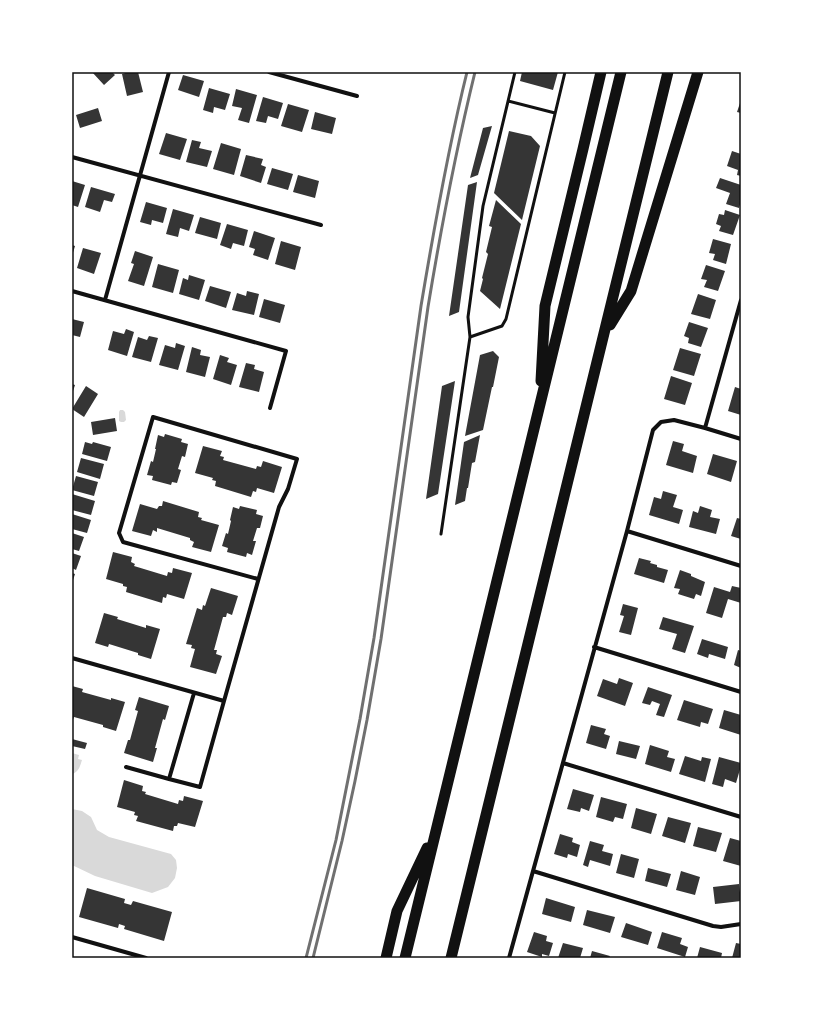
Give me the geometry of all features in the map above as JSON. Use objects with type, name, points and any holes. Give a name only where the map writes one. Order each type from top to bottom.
[{"type":"highway","points":[[539,410],[545,306],[601,72]]},
{"type":"highway","points":[[405,958],[621,72]]},
{"type":"highway","points":[[451,958],[668,72]]},
{"type":"highway","points":[[604,334],[631,291],[698,72]]},
{"type":"highway","points":[[386,958],[397,911],[437,825]]},
{"type":"street","points":[[105,300],[168,72]]},
{"type":"street","points":[[269,72],[356,96]]},
{"type":"street","points":[[72,157],[321,226]]},
{"type":"street","points":[[72,291],[286,351],[270,408]]},
{"type":"street","points":[[705,428],[741,300]]},
{"type":"street","points":[[126,767],[200,787],[279,507],[288,489],[297,459],[153,417],[119,533],[123,542],[258,579]]},
{"type":"street","points":[[509,958],[627,531],[653,430],[661,422],[674,420],[741,439]]},
{"type":"street","points":[[627,531],[741,566]]},
{"type":"street","points":[[594,647],[741,692]]},
{"type":"street","points":[[72,658],[224,701]]},
{"type":"street","points":[[169,779],[194,693]]},
{"type":"street","points":[[563,762],[741,816]]},
{"type":"street","points":[[533,871],[713,926],[721,927],[741,924]]},
{"type":"street","points":[[72,937],[146,958]]},
{"type":"lane","points":[[441,534],[470,337],[468,317],[483,206],[515,72]]},
{"type":"lane","points":[[470,337],[502,326],[506,319],[565,72]]},
{"type":"lane","points":[[508,101],[555,113]]},
{"type":"shaded area","points":[[120,410],[125,412],[126,420],[124,422],[119,421]]},
{"type":"shaded area","points":[[72,753],[79,755],[78,759],[82,760],[78,770],[72,774]]},
{"type":"shaded area","points":[[72,809],[82,811],[91,817],[97,830],[109,837],[171,854],[176,860],[177,868],[175,878],[168,887],[152,893],[95,876],[72,865]]},
{"type":"building","points":[[92,72],[112,72],[115,75],[104,85]]},
{"type":"building","points":[[138,72],[143,92],[127,96],[122,74]]},
{"type":"building","points":[[522,72],[558,72],[553,90],[520,81]]},
{"type":"building","points":[[183,75],[204,81],[199,97],[178,90]]},
{"type":"building","points":[[209,88],[230,94],[225,110],[214,107],[213,113],[203,110]]},
{"type":"building","points":[[236,89],[257,95],[249,123],[238,120],[242,108],[232,106]]},
{"type":"building","points":[[263,97],[283,103],[278,119],[268,116],[266,123],[256,121]]},
{"type":"building","points":[[741,100],[741,113],[737,112]]},
{"type":"building","points":[[288,104],[309,110],[302,132],[281,126]]},
{"type":"building","points":[[98,108],[102,121],[80,128],[76,115]]},
{"type":"building","points":[[315,112],[336,118],[332,134],[311,129]]},
{"type":"building","points":[[492,126],[478,175],[470,178],[483,128]]},
{"type":"building","points":[[509,131],[531,136],[540,146],[522,220],[494,193]]},
{"type":"building","points":[[166,133],[187,139],[180,160],[159,154]]},
{"type":"building","points":[[192,140],[201,142],[199,148],[212,151],[207,167],[186,162]]},
{"type":"building","points":[[221,143],[241,149],[234,175],[213,169]]},
{"type":"building","points":[[732,151],[741,154],[741,176],[737,175],[738,170],[727,166]]},
{"type":"building","points":[[246,155],[263,159],[261,165],[266,167],[261,183],[240,176]]},
{"type":"building","points":[[272,168],[293,174],[288,190],[267,184]]},
{"type":"building","points":[[298,175],[319,181],[315,198],[293,192]]},
{"type":"building","points":[[720,178],[741,185],[741,201],[739,208],[726,204],[730,193],[716,188]]},
{"type":"building","points":[[72,181],[85,185],[78,207],[72,205]]},
{"type":"building","points":[[477,182],[459,312],[449,316],[468,185]]},
{"type":"building","points":[[91,187],[115,194],[112,202],[104,200],[100,212],[85,207]]},
{"type":"building","points":[[496,200],[521,224],[500,309],[480,291],[488,254],[486,252],[492,227],[489,226]]},
{"type":"building","points":[[146,202],[167,208],[163,223],[152,220],[151,225],[140,222]]},
{"type":"building","points":[[173,209],[194,215],[189,231],[180,228],[178,237],[166,234]]},
{"type":"building","points":[[725,210],[740,215],[733,235],[719,231],[721,226],[716,224],[719,214],[724,215]]},
{"type":"building","points":[[200,217],[221,223],[217,239],[195,233]]},
{"type":"building","points":[[227,224],[248,230],[244,246],[233,243],[231,249],[220,245]]},
{"type":"building","points":[[254,231],[275,238],[268,260],[253,255],[255,249],[249,247]]},
{"type":"building","points":[[713,239],[731,244],[726,264],[713,260],[715,254],[709,253]]},
{"type":"building","points":[[281,241],[301,247],[295,270],[275,264]]},
{"type":"building","points":[[72,245],[75,246],[72,256]]},
{"type":"building","points":[[83,248],[101,253],[94,274],[77,268]]},
{"type":"building","points":[[135,251],[153,257],[144,286],[128,281],[134,264],[131,263]]},
{"type":"building","points":[[158,264],[179,270],[173,293],[152,287]]},
{"type":"building","points":[[706,265],[725,271],[718,291],[704,287],[707,280],[701,279]]},
{"type":"building","points":[[189,275],[205,280],[199,300],[179,294],[183,278],[188,280]]},
{"type":"building","points":[[210,286],[231,292],[226,308],[205,301]]},
{"type":"building","points":[[247,291],[259,294],[254,315],[232,310],[237,293],[246,296]]},
{"type":"building","points":[[698,294],[716,300],[710,319],[691,314]]},
{"type":"building","points":[[264,299],[285,305],[280,323],[259,317]]},
{"type":"building","points":[[72,319],[84,322],[80,337],[72,335]]},
{"type":"building","points":[[689,322],[708,328],[701,347],[688,343],[689,338],[684,336]]},
{"type":"building","points":[[126,329],[134,332],[127,356],[108,350],[113,331],[124,334]]},
{"type":"building","points":[[149,336],[158,338],[151,362],[132,357],[138,337],[147,340]]},
{"type":"building","points":[[176,343],[185,346],[178,370],[159,365],[165,345],[175,348]]},
{"type":"building","points":[[192,347],[201,350],[200,355],[210,357],[205,377],[186,372]]},
{"type":"building","points":[[680,348],[701,354],[694,376],[673,370]]},
{"type":"building","points":[[493,351],[499,357],[483,430],[465,436],[480,355]]},
{"type":"building","points":[[220,355],[229,358],[227,362],[237,365],[231,385],[213,379]]},
{"type":"building","points":[[246,363],[255,365],[254,369],[264,372],[259,392],[239,387]]},
{"type":"building","points":[[671,376],[692,383],[685,405],[664,399]]},
{"type":"building","points":[[455,381],[438,494],[426,499],[442,386]]},
{"type":"building","points":[[72,384],[75,385],[72,394]]},
{"type":"building","points":[[86,386],[98,394],[84,417],[72,409]]},
{"type":"building","points":[[735,387],[741,389],[741,415],[728,411]]},
{"type":"building","points":[[115,418],[117,431],[93,435],[91,422]]},
{"type":"building","points":[[165,434],[182,439],[181,442],[188,444],[185,457],[182,456],[178,469],[181,470],[177,483],[172,482],[171,485],[152,480],[153,476],[147,475],[151,461],[153,462],[158,435],[164,437]]},
{"type":"building","points":[[480,435],[475,462],[472,463],[465,501],[455,505],[464,442]]},
{"type":"building","points":[[673,441],[684,444],[682,451],[697,456],[693,473],[666,465]]},
{"type":"building","points":[[85,442],[92,444],[93,442],[111,447],[107,461],[82,454]]},
{"type":"building","points":[[203,446],[222,451],[220,456],[224,457],[223,460],[256,469],[257,466],[261,467],[263,461],[282,467],[274,493],[257,488],[256,492],[253,491],[251,497],[215,486],[216,481],[212,480],[213,478],[195,473]]},
{"type":"building","points":[[713,454],[737,461],[731,482],[707,474]]},
{"type":"building","points":[[81,458],[104,464],[100,479],[77,472]]},
{"type":"building","points":[[76,476],[98,482],[94,496],[72,490]]},
{"type":"building","points":[[663,491],[677,495],[673,507],[683,510],[679,524],[649,515],[654,497],[661,499]]},
{"type":"building","points":[[72,494],[95,501],[91,515],[72,510]]},
{"type":"building","points":[[163,501],[199,512],[198,517],[202,518],[201,520],[219,525],[211,552],[192,547],[194,542],[190,540],[190,538],[157,528],[157,532],[153,530],[151,536],[132,531],[140,504],[157,509],[159,506],[162,506]]},
{"type":"building","points":[[240,506],[257,510],[256,514],[263,516],[260,528],[257,528],[253,541],[256,541],[252,555],[247,553],[246,557],[227,552],[228,548],[222,546],[226,533],[228,534],[233,507],[239,509]]},
{"type":"building","points":[[700,506],[712,510],[710,517],[720,519],[716,534],[689,527],[693,511],[698,513]]},
{"type":"building","points":[[72,514],[91,520],[87,533],[72,529]]},
{"type":"building","points":[[737,518],[741,519],[741,539],[731,536]]},
{"type":"building","points":[[72,533],[84,537],[79,551],[72,549]]},
{"type":"building","points":[[113,552],[132,557],[131,562],[135,564],[134,566],[167,576],[168,572],[172,573],[173,568],[192,573],[184,599],[167,594],[166,598],[163,597],[162,603],[126,592],[127,587],[123,586],[123,584],[106,579]]},
{"type":"building","points":[[72,553],[81,556],[76,570],[72,568]]},
{"type":"building","points":[[639,558],[651,561],[650,563],[657,565],[657,567],[668,570],[664,583],[634,574]]},
{"type":"building","points":[[680,570],[705,582],[701,596],[696,594],[694,599],[678,594],[680,589],[674,588]]},
{"type":"building","points":[[72,573],[75,574],[72,583]]},
{"type":"building","points":[[732,586],[741,588],[741,603],[728,599],[722,618],[706,613],[714,587],[730,592]]},
{"type":"building","points":[[211,588],[238,596],[232,615],[227,613],[226,617],[223,617],[214,650],[217,650],[216,654],[222,656],[216,674],[190,667],[195,649],[191,648],[192,645],[186,644],[197,608],[202,610],[203,605],[205,606]]},
{"type":"building","points":[[623,604],[638,608],[631,635],[619,632],[624,616],[620,615]]},
{"type":"building","points":[[104,613],[118,617],[117,619],[146,628],[146,625],[160,629],[151,659],[138,655],[138,653],[109,644],[108,647],[95,643]]},
{"type":"building","points":[[663,617],[694,626],[685,653],[672,649],[677,634],[659,629]]},
{"type":"building","points":[[702,639],[728,647],[725,659],[709,654],[708,658],[697,654]]},
{"type":"building","points":[[738,650],[741,651],[741,668],[734,665]]},
{"type":"building","points":[[619,678],[633,683],[625,706],[597,696],[603,679],[617,684]]},
{"type":"building","points":[[72,686],[83,689],[82,692],[111,700],[111,698],[125,702],[116,731],[103,727],[103,725],[74,717],[72,722]]},
{"type":"building","points":[[648,687],[672,695],[664,717],[656,715],[660,704],[652,701],[650,705],[642,703]]},
{"type":"building","points":[[139,697],[169,706],[165,720],[163,719],[155,748],[157,748],[153,762],[124,753],[128,740],[130,740],[138,711],[135,710]]},
{"type":"building","points":[[684,700],[713,709],[708,724],[701,722],[700,727],[677,720]]},
{"type":"building","points":[[724,710],[741,715],[741,735],[719,728]]},
{"type":"building","points":[[591,725],[606,729],[604,734],[610,736],[606,749],[586,743]]},
{"type":"building","points":[[72,739],[87,743],[85,749],[72,746]]},
{"type":"building","points":[[619,741],[640,746],[636,759],[616,754]]},
{"type":"building","points":[[650,745],[669,751],[667,757],[675,759],[671,772],[645,764]]},
{"type":"building","points":[[685,756],[701,761],[702,757],[711,759],[705,782],[679,774]]},
{"type":"building","points":[[719,757],[741,763],[736,783],[725,779],[723,787],[712,784]]},
{"type":"building","points":[[124,780],[143,786],[142,791],[146,792],[145,794],[178,804],[179,800],[183,801],[184,796],[203,801],[195,827],[178,823],[177,826],[174,826],[173,831],[136,821],[138,816],[134,815],[135,812],[117,807]]},
{"type":"building","points":[[573,789],[594,795],[589,811],[581,808],[580,812],[567,809]]},
{"type":"building","points":[[601,797],[627,804],[623,819],[615,817],[613,822],[596,817]]},
{"type":"building","points":[[636,808],[657,814],[651,834],[631,828]]},
{"type":"building","points":[[668,817],[691,823],[685,843],[662,836]]},
{"type":"building","points":[[698,827],[722,833],[716,852],[693,846]]},
{"type":"building","points":[[560,834],[573,838],[572,842],[580,845],[577,857],[568,854],[567,858],[554,854]]},
{"type":"building","points":[[730,838],[741,841],[741,866],[723,861]]},
{"type":"building","points":[[590,841],[604,845],[602,851],[613,854],[610,866],[590,860],[588,867],[583,865]]},
{"type":"building","points":[[621,854],[639,859],[634,878],[616,873]]},
{"type":"building","points":[[648,868],[671,874],[667,887],[645,881]]},
{"type":"building","points":[[681,871],[700,877],[695,895],[676,890]]},
{"type":"building","points":[[739,884],[741,901],[715,904],[713,887]]},
{"type":"building","points":[[87,888],[125,899],[124,903],[131,905],[133,901],[172,912],[164,941],[124,929],[125,926],[119,924],[118,928],[79,917]]},
{"type":"building","points":[[546,898],[575,907],[571,922],[542,914]]},
{"type":"building","points":[[587,910],[615,917],[610,933],[583,925]]},
{"type":"building","points":[[626,923],[652,932],[648,945],[621,937]]},
{"type":"building","points":[[534,932],[547,936],[546,941],[553,943],[549,956],[542,954],[542,957],[527,952]]},
{"type":"building","points":[[662,932],[682,938],[680,944],[688,947],[685,957],[657,948]]},
{"type":"building","points":[[563,943],[583,948],[580,958],[558,958]]},
{"type":"building","points":[[736,943],[741,944],[741,958],[732,958]]},
{"type":"building","points":[[700,947],[722,953],[721,958],[697,958]]},
{"type":"building","points":[[592,951],[610,956],[609,958],[590,958]]},
{"type":"railway","points":[[306,958],[336,840],[360,719],[374,638],[421,306],[442,189],[467,72]]},
{"type":"railway","points":[[313,958],[342,841],[367,720],[381,639],[428,307],[449,189],[475,72]]}]
